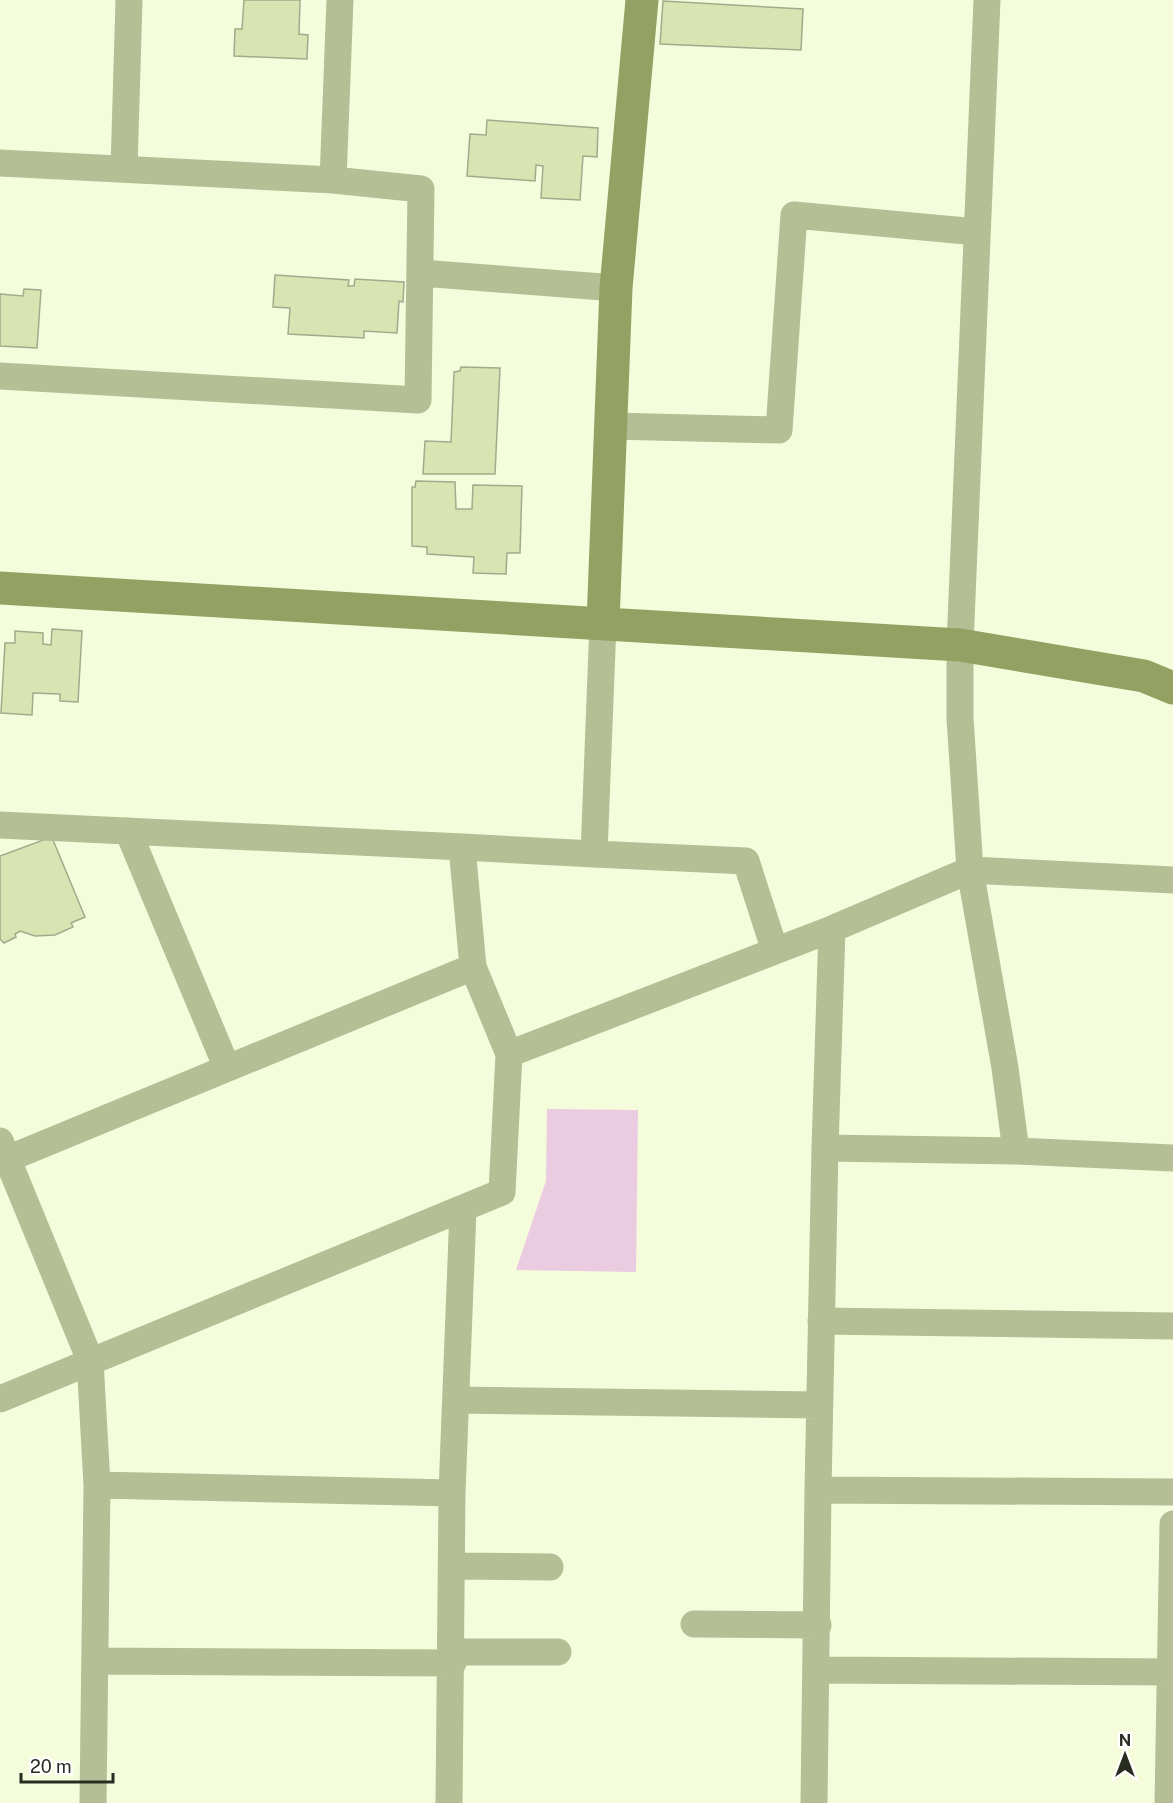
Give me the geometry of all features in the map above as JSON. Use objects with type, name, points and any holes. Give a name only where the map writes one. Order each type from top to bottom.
[{"type":"street","points":[[124,170],[129,0]]},
{"type":"street","points":[[333,180],[340,0]]},
{"type":"street","points":[[594,854],[616,288],[642,0]]},
{"type":"street","points":[[987,0],[960,645],[960,718],[970,870],[1005,1068],[1016,1151]]},
{"type":"street","points":[[0,163],[333,180],[421,189],[418,400],[0,376]]},
{"type":"street","points":[[611,426],[779,430],[794,215],[977,232]]},
{"type":"street","points":[[421,273],[616,288]]},
{"type":"street","points":[[0,588],[960,645],[1144,676],[1173,688]]},
{"type":"street","points":[[0,825],[746,861],[775,951]]},
{"type":"street","points":[[128,831],[227,1068]]},
{"type":"street","points":[[0,1399],[502,1192],[509,1054],[473,967],[462,847]]},
{"type":"street","points":[[509,1054],[832,929],[970,870],[1173,880]]},
{"type":"street","points":[[814,1803],[818,1670],[821,1321],[832,929]]},
{"type":"street","points":[[93,1803],[97,1485],[90,1360],[3,1154],[227,1068],[473,967]]},
{"type":"street","points":[[825,1148],[1016,1151],[1173,1158]]},
{"type":"street","points":[[449,1803],[453,1658],[452,1492],[463,1210]]},
{"type":"street","points":[[821,1321],[1173,1326]]},
{"type":"street","points":[[457,1400],[820,1405]]},
{"type":"street","points":[[97,1485],[452,1492]]},
{"type":"street","points":[[818,1490],[1173,1492]]},
{"type":"street","points":[[1168,1803],[1173,1524]]},
{"type":"street","points":[[453,1566],[550,1567]]},
{"type":"street","points":[[694,1624],[818,1625]]},
{"type":"street","points":[[95,1661],[453,1658],[558,1652]]},
{"type":"street","points":[[818,1670],[1172,1672]]},
{"type":"shaded area","points":[[547,1109],[638,1110],[636,1272],[516,1270],[546,1181]]},
{"type":"building","points":[[244,0],[300,0],[299,34],[308,35],[307,59],[234,56],[235,29],[242,29]]},
{"type":"building","points":[[663,1],[803,9],[801,50],[660,44]]},
{"type":"building","points":[[487,120],[598,128],[597,157],[583,156],[580,200],[541,198],[543,166],[536,165],[535,181],[467,176],[470,134],[486,135]]},
{"type":"building","points":[[275,275],[349,280],[348,286],[354,286],[355,279],[404,282],[403,302],[399,301],[397,333],[364,331],[364,338],[288,334],[290,308],[273,307]]},
{"type":"building","points":[[24,289],[41,290],[37,348],[0,346],[0,294],[23,296]]},
{"type":"building","points":[[461,367],[500,368],[495,474],[423,474],[425,441],[451,442],[454,372],[460,371]]},
{"type":"building","points":[[416,481],[455,482],[456,509],[472,509],[473,485],[522,486],[520,553],[507,553],[506,574],[473,573],[474,557],[427,554],[427,547],[412,546],[412,487],[415,487]]},
{"type":"building","points":[[52,629],[82,631],[78,702],[60,701],[60,694],[33,693],[32,715],[1,713],[5,643],[15,643],[15,631],[43,633],[43,644],[51,645]]},
{"type":"building","points":[[46,839],[53,840],[85,917],[71,923],[73,927],[55,935],[35,936],[20,931],[15,934],[16,937],[4,943],[0,939],[0,856]]}]
